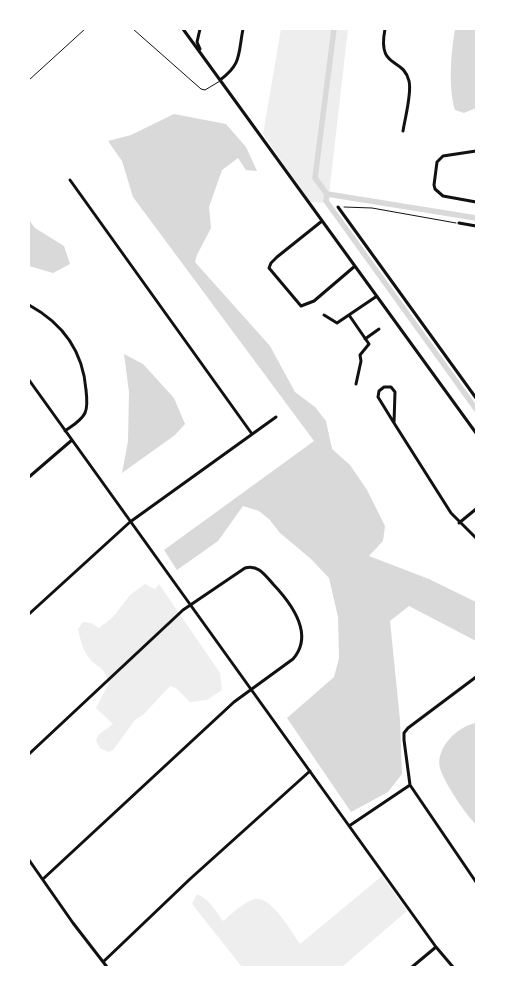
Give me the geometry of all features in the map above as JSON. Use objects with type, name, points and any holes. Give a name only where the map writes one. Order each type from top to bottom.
[{"type":"street","points":[[183,29],[476,433]]},
{"type":"street","points":[[200,29],[197,42],[200,52]]},
{"type":"street","points":[[220,80],[230,73],[237,63],[242,29]]},
{"type":"street","points":[[384,29],[382,45],[384,52],[406,74],[409,80],[410,88],[403,131]]},
{"type":"street","points":[[476,151],[442,156],[437,162],[434,185],[435,189],[443,196],[476,202]]},
{"type":"street","points":[[70,180],[252,434]]},
{"type":"street","points":[[338,207],[476,398]]},
{"type":"street","points":[[322,221],[277,257],[271,263],[270,268],[301,306],[314,301],[355,266]]},
{"type":"street","points":[[459,223],[476,226]]},
{"type":"street","points":[[324,315],[337,323],[377,296]]},
{"type":"street","points":[[29,305],[49,317],[60,328],[73,346],[82,366],[85,381],[86,409],[80,420],[65,431]]},
{"type":"street","points":[[349,314],[369,344],[360,355],[362,360],[356,384]]},
{"type":"street","points":[[365,339],[379,329]]},
{"type":"street","points":[[29,380],[436,947],[453,967]]},
{"type":"street","points":[[394,423],[395,392],[391,387],[384,387],[379,391],[378,397],[394,423],[446,506],[459,523],[476,538]]},
{"type":"street","points":[[29,614],[130,522],[276,417]]},
{"type":"street","points":[[29,477],[72,440]]},
{"type":"street","points":[[459,523],[476,509]]},
{"type":"street","points":[[29,754],[84,701],[190,605],[239,571],[250,566],[257,568],[292,606],[298,617],[300,630],[299,649],[293,659],[234,702],[43,879]]},
{"type":"street","points":[[476,677],[404,733],[410,785],[476,882]]},
{"type":"street","points":[[103,962],[190,879],[310,771]]},
{"type":"street","points":[[349,826],[410,785]]},
{"type":"street","points":[[29,860],[73,923],[107,967]]},
{"type":"street","points":[[412,967],[436,947]]},
{"type":"lane","points":[[29,80],[85,29]]},
{"type":"lane","points":[[133,29],[201,89],[205,90],[220,80]]},
{"type":"path","points":[[338,207],[372,208],[459,223]]},
{"type":"shaded area","points":[[281,29],[348,29],[328,203],[310,202],[263,134]]},
{"type":"shaded area","points":[[455,29],[476,29],[476,108],[464,113],[455,110],[451,91],[451,59]]},
{"type":"shaded area","points":[[174,114],[226,124],[246,147],[257,171],[246,170],[238,158],[222,170],[209,207],[211,228],[195,262],[270,346],[295,392],[315,407],[326,421],[332,449],[350,465],[367,490],[385,526],[383,541],[369,556],[429,579],[476,602],[476,641],[409,606],[390,621],[400,720],[402,774],[388,792],[351,812],[287,718],[334,677],[339,658],[338,617],[329,578],[311,559],[280,533],[269,519],[259,511],[243,506],[218,541],[177,570],[164,550],[314,441],[133,197],[122,161],[108,141],[131,135]]},
{"type":"shaded area","points":[[29,220],[35,228],[64,246],[70,264],[53,273],[29,266]]},
{"type":"shaded area","points":[[124,354],[143,364],[174,398],[185,424],[175,435],[122,473],[128,441],[129,392]]},
{"type":"shaded area","points":[[145,584],[155,589],[159,584],[220,673],[222,690],[207,700],[190,702],[176,688],[170,686],[143,715],[135,720],[113,750],[109,752],[100,748],[96,741],[98,735],[113,724],[96,708],[109,683],[105,672],[85,652],[78,629],[83,622],[91,623],[99,628],[113,617],[130,595]]},
{"type":"shaded area","points":[[476,723],[476,824],[450,789],[442,774],[439,760],[444,746],[455,733],[462,728]]},
{"type":"shaded area","points":[[382,876],[407,911],[342,967],[242,967],[192,904],[197,894],[202,896],[223,921],[246,903],[255,899],[261,900],[268,903],[274,909],[300,944]]},
{"type":"waterway","points":[[334,29],[315,178],[327,194],[476,218]]},
{"type":"waterway","points":[[327,194],[326,201],[476,409]]}]
